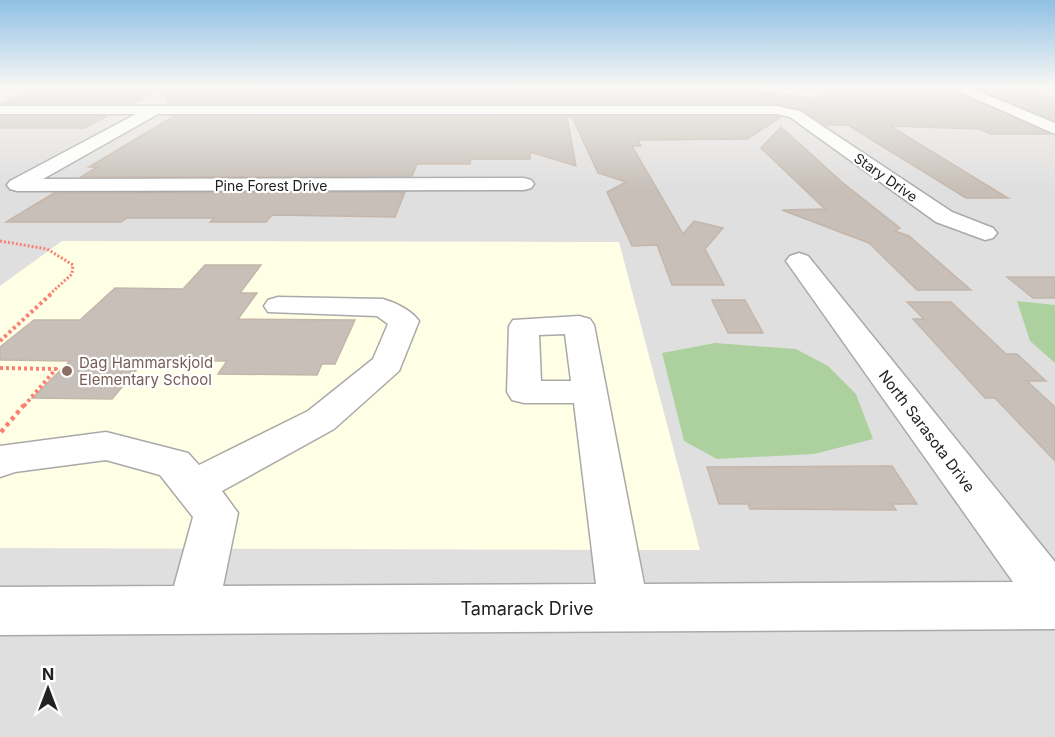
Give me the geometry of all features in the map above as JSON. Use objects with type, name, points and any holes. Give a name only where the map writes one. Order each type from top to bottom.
[{"type":"street","points":[[8,190],[136,120]]},
{"type":"street","name":"Stary Drive","points":[[804,120],[944,217],[986,233]]},
{"type":"street","points":[[1035,120],[1055,129]]},
{"type":"street","name":"Pine Forest Drive","points":[[8,190],[524,184]]},
{"type":"street","name":"North Sarasota Drive","points":[[799,261],[1055,600]]},
{"type":"street","points":[[193,487],[321,420],[387,364],[404,321],[383,308],[278,306]]},
{"type":"street","points":[[590,392],[624,607]]},
{"type":"street","points":[[0,462],[10,458],[106,446],[174,464],[216,513],[193,610]]},
{"type":"street","name":"Tamarack Drive","points":[[0,611],[1055,605]]},
{"type":"path","points":[[0,241],[47,249],[73,265],[72,274],[0,341]]},
{"type":"path","points":[[0,369],[56,369],[0,432]]},
{"type":"shaded area","points":[[0,120],[1055,120],[1055,737],[0,737],[0,548],[699,550],[63,241],[0,286]]},
{"type":"shaded area","points":[[62,241],[619,242],[700,550],[0,548],[0,286]]},
{"type":"green space","points":[[1017,301],[1055,305],[1055,363],[1030,341]]},
{"type":"green space","points":[[715,343],[796,349],[828,366],[856,394],[873,439],[814,454],[717,459],[684,441],[662,353]]},
{"type":"building","points":[[0,120],[99,120],[84,128],[0,128]]},
{"type":"building","points":[[167,120],[567,120],[576,166],[530,152],[530,159],[471,159],[470,164],[417,164],[412,176],[81,177],[97,167],[89,167]]},
{"type":"building","points":[[574,120],[776,120],[747,139],[638,140],[641,146],[632,146],[683,234],[694,221],[723,228],[705,249],[724,285],[672,285],[657,245],[632,246],[607,192],[626,182],[598,173]]},
{"type":"building","points":[[819,120],[1020,120],[1050,134],[991,134],[980,129],[890,126],[1008,198],[966,198],[848,125],[826,125]]},
{"type":"building","points":[[781,127],[843,183],[900,228],[895,231],[909,236],[971,290],[917,290],[869,243],[782,210],[825,209],[761,148]]},
{"type":"building","points":[[405,192],[395,217],[272,215],[266,222],[210,222],[214,218],[127,218],[121,222],[6,222],[54,193]]},
{"type":"building","points":[[205,265],[261,265],[240,293],[257,293],[238,319],[355,320],[335,364],[322,364],[317,375],[218,374],[227,361],[145,360],[112,399],[32,398],[70,361],[0,360],[0,347],[34,320],[80,320],[115,288],[183,289]]},
{"type":"building","points":[[1007,277],[1055,277],[1055,298],[1033,298]]},
{"type":"building","points":[[712,300],[745,300],[763,333],[728,333]]},
{"type":"building","points":[[907,302],[951,302],[1006,354],[1017,354],[1046,381],[1027,381],[1055,407],[1055,461],[995,398],[985,398],[913,319],[924,319]]},
{"type":"building","points":[[892,466],[917,504],[892,504],[896,510],[750,509],[748,504],[719,504],[707,467]]},
{"type":"place","name":"Dag Hammarskjold Elementary School","points":[[67,371]]}]
